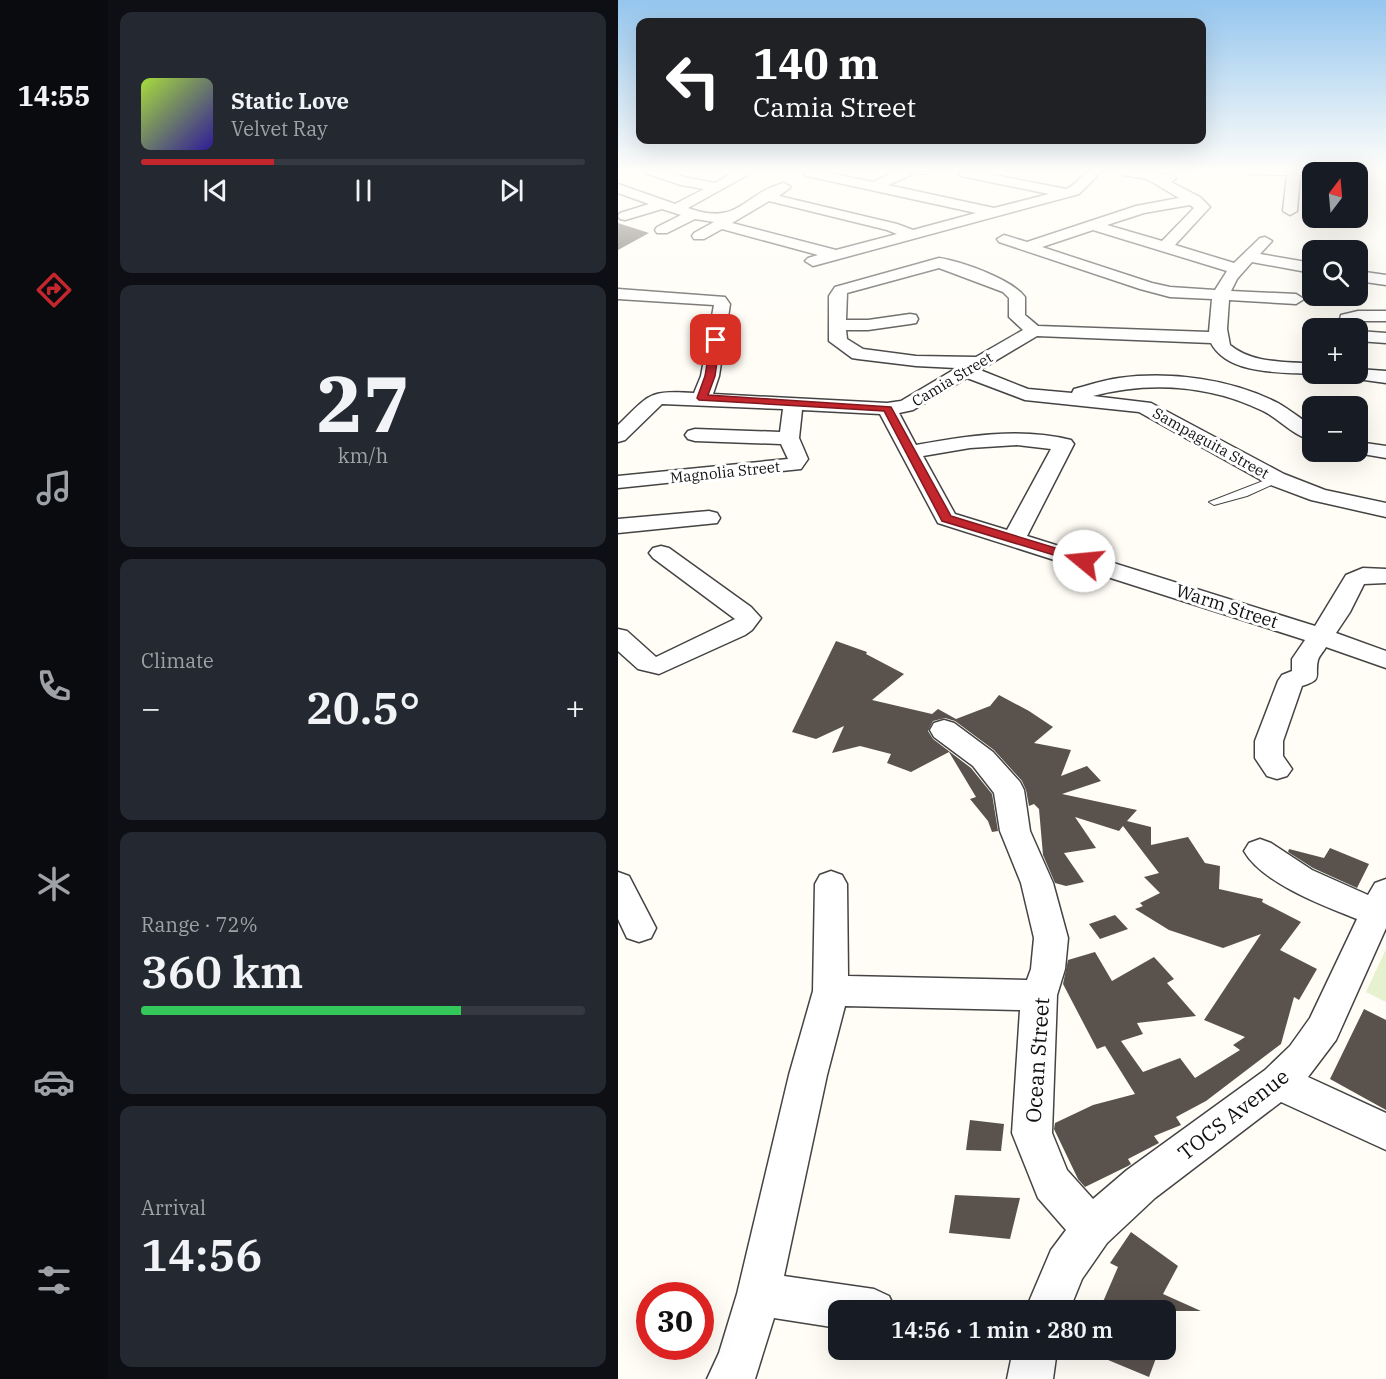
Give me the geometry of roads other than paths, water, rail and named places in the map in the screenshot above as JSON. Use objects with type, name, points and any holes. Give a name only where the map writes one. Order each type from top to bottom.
[{"type":"street","points":[[767,234],[836,255]]},
{"type":"street","points":[[1029,246],[1065,234]]},
{"type":"street","points":[[1124,234],[1165,247],[1243,263],[1302,267]]},
{"type":"street","points":[[1165,247],[1177,234]]},
{"type":"street","points":[[813,261],[913,235]]},
{"type":"street","points":[[1004,238],[1170,292],[1296,299]]},
{"type":"street","points":[[1265,241],[1229,277],[1220,294],[1218,338],[1227,352],[1239,358],[1302,368]]},
{"type":"street","points":[[972,366],[858,354],[838,341],[837,296],[842,290],[939,263],[1009,289],[1017,297],[1017,317],[1034,331],[1218,338]]},
{"type":"street","points":[[1368,277],[1386,280]]},
{"type":"street","points":[[618,294],[719,300],[722,303],[710,376],[702,398]]},
{"type":"street","points":[[1355,318],[1358,316],[1386,316]]},
{"type":"street","points":[[839,325],[868,325],[910,319]]},
{"type":"street","name":"Camia Street","points":[[793,404],[887,409],[906,406],[1034,331]]},
{"type":"street","points":[[1368,337],[1386,339]]},
{"type":"street","name":"Sampaguita Street","points":[[972,366],[1025,394],[1144,407],[1276,479],[1319,495],[1386,510]]},
{"type":"street","points":[[1368,375],[1386,376]]},
{"type":"street","points":[[1061,398],[1125,383],[1186,384],[1228,390],[1268,405],[1302,429]]},
{"type":"street","points":[[618,436],[656,399],[702,398],[793,404]]},
{"type":"street","name":"Magnolia Street","points":[[618,482],[794,465],[798,459],[789,438],[793,404]]},
{"type":"street","name":"Warm Street","points":[[887,409],[946,518],[1320,636],[1386,660]]},
{"type":"street","points":[[695,435],[789,438]]},
{"type":"street","points":[[909,452],[970,442],[1017,439],[1064,444],[1013,540]]},
{"type":"street","points":[[1368,449],[1386,452]]},
{"type":"street","points":[[618,526],[709,518]]},
{"type":"street","points":[[621,645],[647,663],[659,666],[736,629],[747,621],[748,618],[742,612],[661,554]]},
{"type":"street","points":[[1277,770],[1269,758],[1269,741],[1278,711],[1291,681],[1305,676],[1305,659],[1338,612],[1354,580],[1363,575],[1386,576]]},
{"type":"street","name":"Ocean Street","points":[[944,730],[983,759],[1009,789],[1015,831],[1037,883],[1051,938],[1048,969],[1039,995],[1032,1133],[1052,1184],[1092,1228]]},
{"type":"street","points":[[1260,851],[1279,867],[1316,888],[1381,902]]},
{"type":"street","points":[[730,1379],[740,1363],[759,1294],[808,1075],[831,992],[831,884]]},
{"type":"street","points":[[618,885],[639,928]]},
{"type":"street","name":"TOCS Avenue","points":[[1052,1300],[1066,1265],[1092,1228],[1141,1184],[1278,1082],[1303,1058],[1323,1029],[1381,902]]},
{"type":"street","points":[[831,992],[1039,995]]},
{"type":"street","points":[[1278,1082],[1386,1132]]},
{"type":"street","points":[[759,1294],[828,1304]]},
{"type":"street","points":[[1030,1379],[1033,1360]]},
{"type":"lane","points":[[1214,502],[1243,494],[1276,479]]}]
